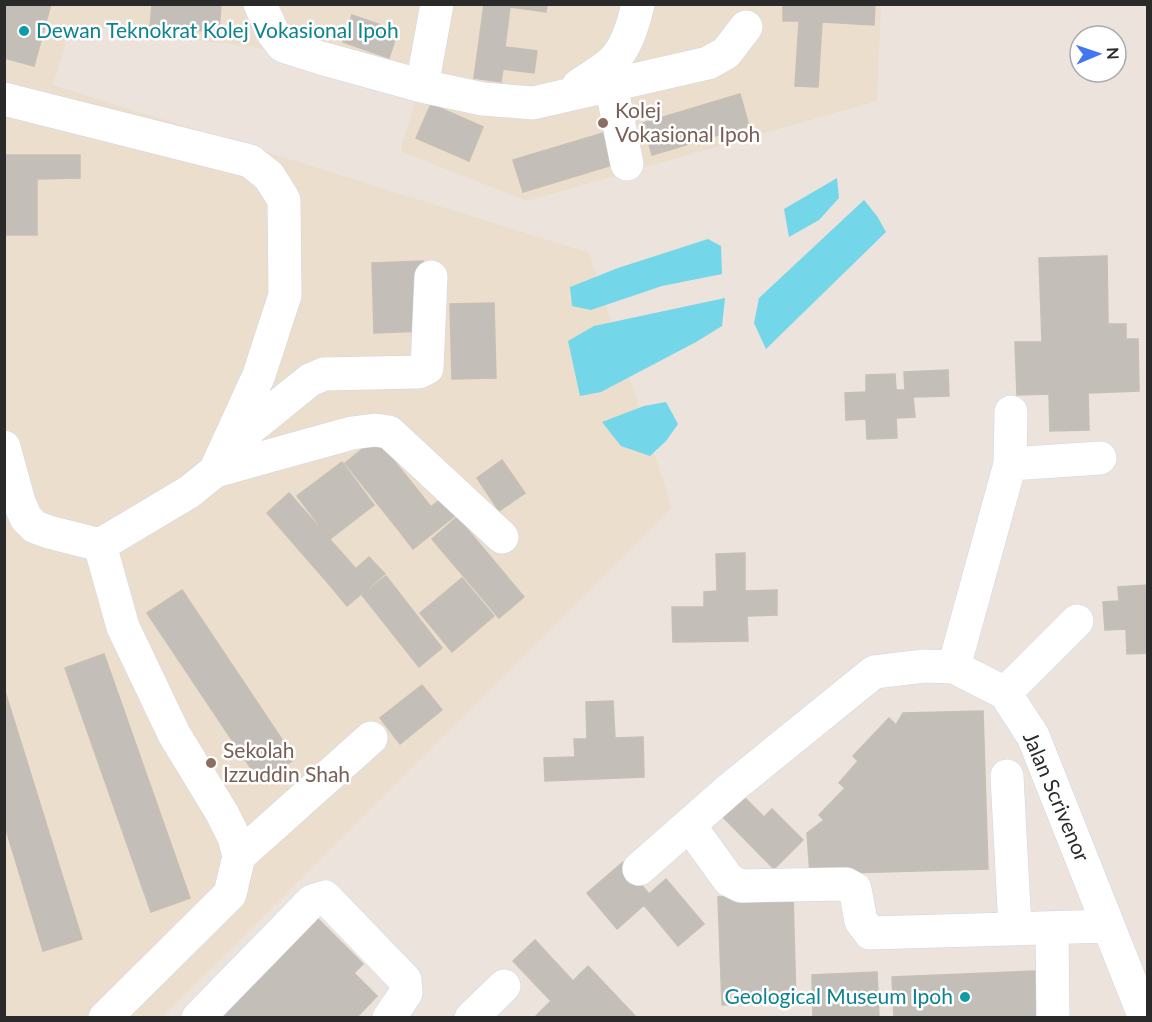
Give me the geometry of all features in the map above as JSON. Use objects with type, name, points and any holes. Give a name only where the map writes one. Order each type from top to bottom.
[{"type":"street","points":[[260,4],[273,33],[283,46],[422,86],[483,99],[533,103],[708,63],[726,52],[746,27]]},
{"type":"street","points":[[422,86],[437,4]]},
{"type":"street","points":[[564,96],[613,61],[622,49],[635,19],[638,4]]},
{"type":"street","points":[[611,85],[627,164]]},
{"type":"street","points":[[4,99],[250,161],[269,176],[284,200],[285,296],[258,375],[220,460]]},
{"type":"street","points":[[4,447],[19,502],[26,518],[35,527],[49,532],[100,544],[189,492],[220,460],[310,380],[324,374],[419,372],[427,368],[431,277]]},
{"type":"street","points":[[954,667],[1010,464],[1011,412]]},
{"type":"street","points":[[220,460],[352,433],[375,430],[389,432],[502,537]]},
{"type":"street","points":[[1010,464],[1100,458]]},
{"type":"street","points":[[100,544],[123,627],[174,734],[222,813],[234,837],[239,856],[230,894],[105,1017]]},
{"type":"street","points":[[1005,693],[1077,621]]},
{"type":"street","name":"Jalan Scrivenor","points":[[639,869],[731,788],[874,672],[924,666],[954,667],[1005,693],[1033,736],[1145,1017]]},
{"type":"street","points":[[239,856],[371,738]]},
{"type":"street","points":[[1007,776],[1015,928]]},
{"type":"street","points":[[690,825],[729,880],[741,886],[846,884],[855,889],[861,921],[870,933],[1108,926]]},
{"type":"street","points":[[198,1017],[312,901],[325,897],[405,980],[406,993],[389,1017]]},
{"type":"street","points":[[1052,928],[1053,1017]]},
{"type":"street","points":[[471,1017],[504,986]]},
{"type":"shaded area","name":"Sekolah Izzuddin Shah","points":[[5,5],[881,5],[877,101],[527,201],[402,152],[415,102],[412,97],[325,64],[254,47],[71,25],[53,85],[589,253],[672,508],[162,1017],[5,1018]]},
{"type":"water","points":[[837,178],[839,198],[819,220],[789,237],[784,209]]},
{"type":"water","points":[[864,200],[886,232],[766,349],[754,323],[759,298]]},
{"type":"water","points":[[708,239],[721,246],[722,274],[662,286],[591,310],[572,306],[570,287],[618,268]]},
{"type":"water","points":[[725,298],[722,326],[601,392],[580,396],[568,341],[594,326]]},
{"type":"water","points":[[666,402],[678,424],[666,441],[650,456],[621,446],[602,422],[644,406]]},
{"type":"building","name":"Dewan Teknokrat Kolej Vokasional Ipoh","points":[[4,4],[51,4],[34,66],[4,58]]},
{"type":"building","points":[[152,4],[221,4],[219,32],[150,27]]},
{"type":"building","points":[[484,4],[547,4],[546,12],[510,7],[505,47],[537,51],[534,73],[503,69],[501,82],[474,78]]},
{"type":"building","points":[[783,4],[875,4],[874,25],[822,22],[818,87],[795,86],[799,21],[783,21]]},
{"type":"building","points":[[352,15],[398,31],[389,58],[343,42]]},
{"type":"building","points":[[740,94],[749,126],[652,155],[643,123]]},
{"type":"building","points":[[431,104],[483,127],[469,161],[416,138]]},
{"type":"building","points":[[610,131],[619,163],[523,192],[513,160]]},
{"type":"building","points":[[4,155],[80,155],[80,178],[37,179],[37,235],[4,235]]},
{"type":"building","points":[[1107,256],[1108,324],[1126,324],[1126,339],[1138,339],[1139,391],[1088,393],[1089,430],[1050,431],[1049,394],[1017,395],[1015,342],[1042,342],[1039,258]]},
{"type":"building","points":[[423,261],[426,331],[374,333],[372,263]]},
{"type":"building","points":[[494,303],[496,378],[452,379],[450,304]]},
{"type":"building","points":[[948,370],[949,396],[913,397],[915,417],[896,418],[897,438],[867,439],[866,419],[846,420],[845,393],[866,392],[866,375],[895,374],[896,390],[905,390],[904,372]]},
{"type":"building","points":[[376,438],[431,507],[400,532],[345,463]]},
{"type":"building","points":[[502,460],[525,493],[499,511],[477,478]]},
{"type":"building","points":[[342,462],[374,505],[330,539],[297,496]]},
{"type":"building","points":[[289,493],[356,569],[333,589],[267,513]]},
{"type":"building","points":[[442,498],[456,515],[413,549],[400,532]]},
{"type":"building","points":[[457,517],[524,597],[499,618],[432,539]]},
{"type":"building","points":[[745,553],[745,591],[777,590],[777,615],[747,616],[748,641],[673,642],[672,607],[704,607],[704,592],[717,591],[716,554]]},
{"type":"building","points":[[369,557],[385,574],[347,606],[333,589]]},
{"type":"building","points":[[386,576],[442,648],[419,667],[362,595]]},
{"type":"building","points":[[462,578],[494,616],[452,652],[420,613]]},
{"type":"building","points":[[1148,585],[1148,653],[1127,654],[1126,629],[1105,630],[1103,602],[1119,601],[1118,587]]},
{"type":"building","points":[[182,590],[295,759],[260,782],[147,613]]},
{"type":"building","points":[[104,654],[190,898],[151,912],[65,668]]},
{"type":"building","points":[[422,685],[442,710],[400,744],[380,718]]},
{"type":"building","points":[[4,688],[82,939],[43,951],[4,823]]},
{"type":"building","points":[[613,701],[615,738],[643,737],[644,777],[545,781],[544,758],[575,757],[574,739],[587,739],[586,702]]},
{"type":"building","points":[[983,711],[988,869],[810,874],[807,833],[824,820],[819,815],[845,788],[839,783],[858,761],[853,756],[889,718],[896,725],[903,713]]},
{"type":"building","points":[[743,796],[764,817],[772,809],[803,840],[774,869],[723,817]]},
{"type":"building","points":[[623,862],[649,894],[666,879],[704,924],[678,946],[644,905],[617,929],[587,893]]},
{"type":"building","points":[[793,895],[796,1003],[722,1005],[718,897]]},
{"type":"building","points":[[316,917],[363,964],[354,973],[377,996],[356,1018],[215,1018]]},
{"type":"building","points":[[535,940],[573,981],[588,966],[635,1016],[634,1018],[534,1018],[551,1001],[513,961]]},
{"type":"building","name":"Geological Museum Ipoh","points":[[1036,971],[1038,1018],[894,1018],[892,977]]},
{"type":"building","points":[[877,972],[879,1018],[813,1018],[812,975]]},
{"type":"place","name":"Dewan Teknokrat Kolej Vokasional Ipoh","points":[[24,31]]},
{"type":"place","name":"Kolej Vokasional Ipoh","points":[[603,123]]},
{"type":"place","name":"Sekolah Izzuddin Shah","points":[[211,763]]},
{"type":"place","name":"Geological Museum Ipoh","points":[[965,997]]}]
